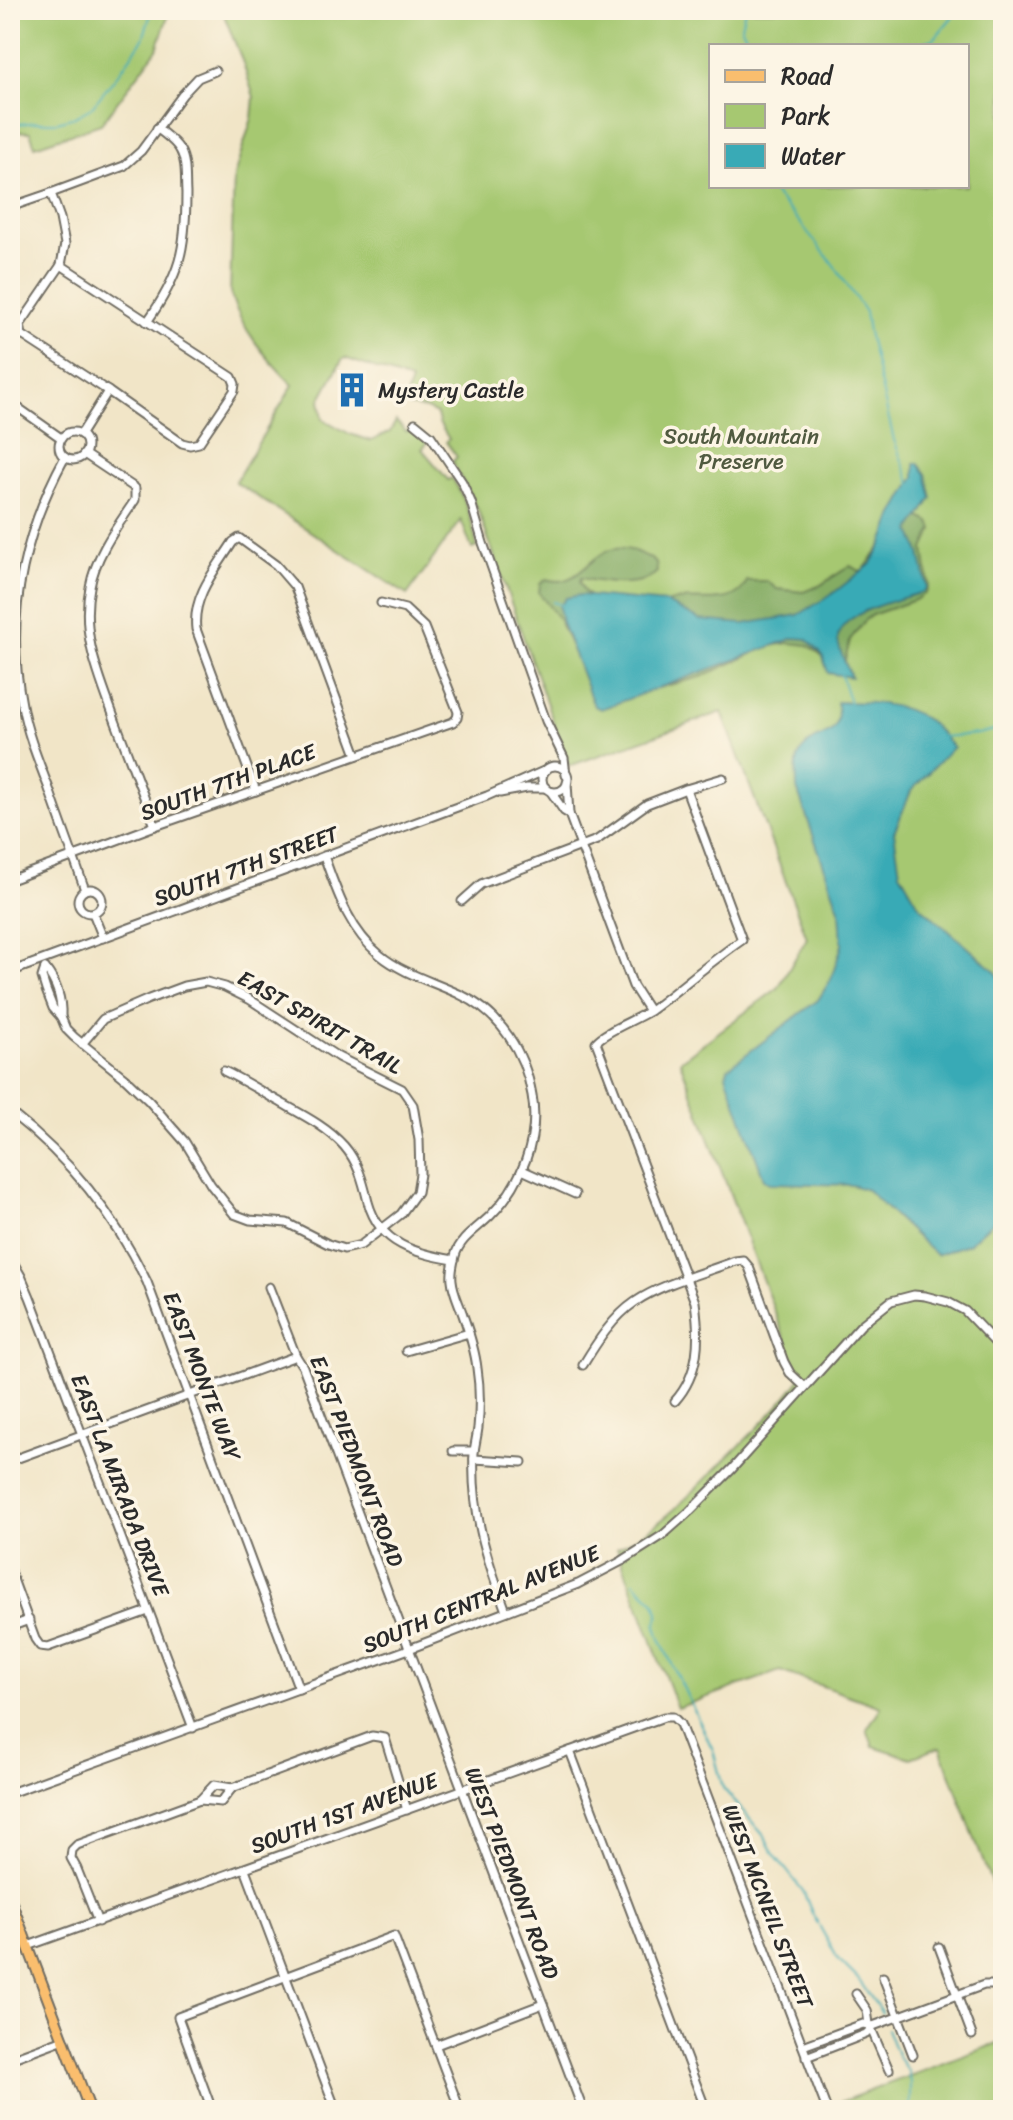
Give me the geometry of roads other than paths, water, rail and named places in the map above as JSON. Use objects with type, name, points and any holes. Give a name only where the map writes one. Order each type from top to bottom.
[{"type":"main road","points":[[10,1899],[90,2110]]},
{"type":"street","points":[[10,207],[124,166],[141,151],[198,78],[215,71]]},
{"type":"street","points":[[147,322],[174,278],[185,239],[184,158],[178,145],[157,128]]},
{"type":"street","points":[[51,193],[65,244],[61,265],[20,325],[22,335],[182,443],[199,443],[234,391],[232,377],[61,265]]},
{"type":"street","points":[[81,434],[108,391]]},
{"type":"street","points":[[10,402],[61,438]]},
{"type":"street","points":[[415,423],[431,436],[466,492],[546,721],[564,758],[569,814],[633,986],[649,1011]]},
{"type":"street","points":[[68,432],[81,434],[87,445],[84,454],[73,460],[65,457],[59,446],[61,438],[68,432]]},
{"type":"street","points":[[84,454],[135,488],[136,493],[135,500],[107,541],[100,557],[90,586],[87,616],[92,656],[155,826]]},
{"type":"street","points":[[65,457],[50,484],[27,547],[14,641],[25,719],[85,890]]},
{"type":"street","points":[[256,791],[196,629],[194,613],[200,596],[233,542],[239,538],[276,565],[295,587],[357,755]]},
{"type":"street","name":"SOUTH 7TH PLACE","points":[[11,878],[453,722],[458,712],[424,627],[405,609],[381,603]]},
{"type":"street","points":[[557,746],[550,768],[542,780],[569,814]]},
{"type":"street","points":[[550,768],[562,768],[567,779]]},
{"type":"street","name":"SOUTH 7TH STREET","points":[[10,972],[44,964],[103,938],[494,794],[550,768]]},
{"type":"street","points":[[462,901],[481,884],[597,840],[647,804],[723,778]]},
{"type":"street","name":"SOUTH 7TH STREET","points":[[494,794],[527,788],[560,791],[567,779]]},
{"type":"street","points":[[675,1401],[685,1389],[697,1356],[697,1313],[687,1279],[596,1042],[600,1036],[649,1011],[742,940],[686,789]]},
{"type":"street","points":[[324,856],[344,910],[368,944],[395,965],[474,1002],[492,1017],[510,1038],[527,1074],[533,1097],[531,1146],[522,1170],[501,1204],[466,1237],[456,1252],[451,1278],[477,1366],[478,1426],[474,1455],[480,1532],[506,1611]]},
{"type":"street","points":[[85,890],[94,890],[102,899],[100,908],[93,913],[84,912],[78,905],[79,897],[85,890]]},
{"type":"street","points":[[93,913],[103,938]]},
{"type":"street","points":[[44,964],[42,977],[46,990],[66,1029],[126,1079],[176,1131],[234,1214],[250,1220],[287,1223],[344,1249],[361,1245],[382,1228]]},
{"type":"street","name":"EAST SPIRIT TRAIL","points":[[82,1044],[103,1019],[115,1012],[184,986],[206,982],[249,999],[338,1057],[402,1089],[413,1105],[419,1140],[420,1174],[417,1192],[401,1214],[382,1228]]},
{"type":"street","points":[[224,1071],[335,1136],[351,1154],[362,1177],[369,1206],[382,1228],[402,1246],[422,1254],[454,1260]]},
{"type":"street","name":"EAST MONTE WAY","points":[[10,1112],[87,1184],[124,1237],[147,1282],[299,1689]]},
{"type":"street","points":[[522,1170],[575,1194]]},
{"type":"street","name":"EAST LA MIRADA DRIVE","points":[[10,1257],[26,1286],[193,1728]]},
{"type":"street","points":[[583,1365],[604,1332],[623,1312],[650,1294],[743,1260],[749,1267],[784,1362],[790,1373],[805,1387]]},
{"type":"street","name":"EAST PIEDMONT ROAD","points":[[269,1287],[303,1367],[409,1649]]},
{"type":"street","name":"SOUTH CENTRAL AVENUE","points":[[10,1793],[409,1649],[578,1584],[622,1561],[663,1535],[690,1511],[732,1469],[861,1325],[883,1306],[899,1298],[925,1296],[957,1306],[1003,1351]]},
{"type":"street","points":[[406,1351],[469,1333]]},
{"type":"street","points":[[10,1461],[296,1356]]},
{"type":"street","points":[[453,1451],[522,1462]]},
{"type":"street","points":[[10,1571],[40,1646],[48,1647],[148,1611]]},
{"type":"street","points":[[10,1627],[29,1620]]},
{"type":"street","name":"WEST PIEDMONT ROAD","points":[[409,1649],[583,2110]]},
{"type":"street","name":"SOUTH 1ST AVENUE","points":[[28,1946],[664,1717],[673,1717]]},
{"type":"street","name":"WEST MCNEIL STREET","points":[[673,1717],[680,1724],[827,2110]]},
{"type":"street","points":[[200,1800],[214,1785],[232,1788],[372,1736],[385,1738],[407,1810]]},
{"type":"street","points":[[570,1751],[706,2110]]},
{"type":"street","points":[[98,1922],[71,1858],[72,1850],[77,1845],[200,1800],[221,1802],[232,1788]]},
{"type":"street","points":[[245,1869],[336,2110]]},
{"type":"street","points":[[212,2110],[178,2017],[394,1936],[460,2110]]},
{"type":"street","points":[[939,1947],[972,2035]]},
{"type":"street","points":[[883,1977],[913,2055]]},
{"type":"street","points":[[806,2057],[866,2034],[871,2027],[984,1985],[1000,1982],[998,1992],[1003,1997]]},
{"type":"street","points":[[856,1994],[867,2010],[889,2070]]},
{"type":"street","points":[[436,2045],[543,2004]]},
{"type":"street","points":[[803,2046],[863,2024],[871,2027]]},
{"type":"street","points":[[10,2059],[64,2039]]},
{"type":"water","points":[[918,463],[926,474],[932,498],[911,530],[920,553],[927,587],[923,592],[858,614],[840,630],[838,640],[841,654],[851,677],[828,673],[822,654],[807,639],[794,638],[601,709],[594,706],[562,623],[559,607],[566,598],[580,595],[667,603],[700,620],[743,624],[798,615],[831,595],[872,563],[915,477],[915,464]]},
{"type":"water","points":[[837,702],[894,706],[916,713],[953,747],[911,791],[894,832],[900,872],[919,905],[994,970],[1003,982],[1003,1223],[993,1222],[968,1244],[936,1255],[867,1190],[852,1185],[770,1183],[764,1179],[726,1075],[728,1068],[818,1000],[831,979],[842,945],[840,912],[797,789],[796,774],[802,750],[836,724]]},
{"type":"waterway","points":[[10,125],[57,122],[91,108],[143,39],[152,10]]},
{"type":"waterway","points":[[745,10],[741,26],[750,44]]},
{"type":"waterway","points":[[919,44],[934,39],[958,10]]},
{"type":"waterway","points":[[769,188],[833,264],[865,312],[894,440],[911,484]]},
{"type":"waterway","points":[[553,602],[561,605]]},
{"type":"waterway","points":[[841,675],[850,703]]},
{"type":"waterway","points":[[941,737],[1003,728]]},
{"type":"waterway","points":[[634,1582],[655,1602],[660,1639],[713,1750],[723,1788],[765,1837],[773,1853],[803,1891],[838,1959],[858,1979],[882,2013]]},
{"type":"waterway","points":[[887,2029],[898,2057],[908,2071],[910,2110]]},
{"type":"place","name":"Mystery Castle","points":[[352,390]]},
{"type":"park label","name":"South Mountain Preserve","points":[[741,448]]}]
